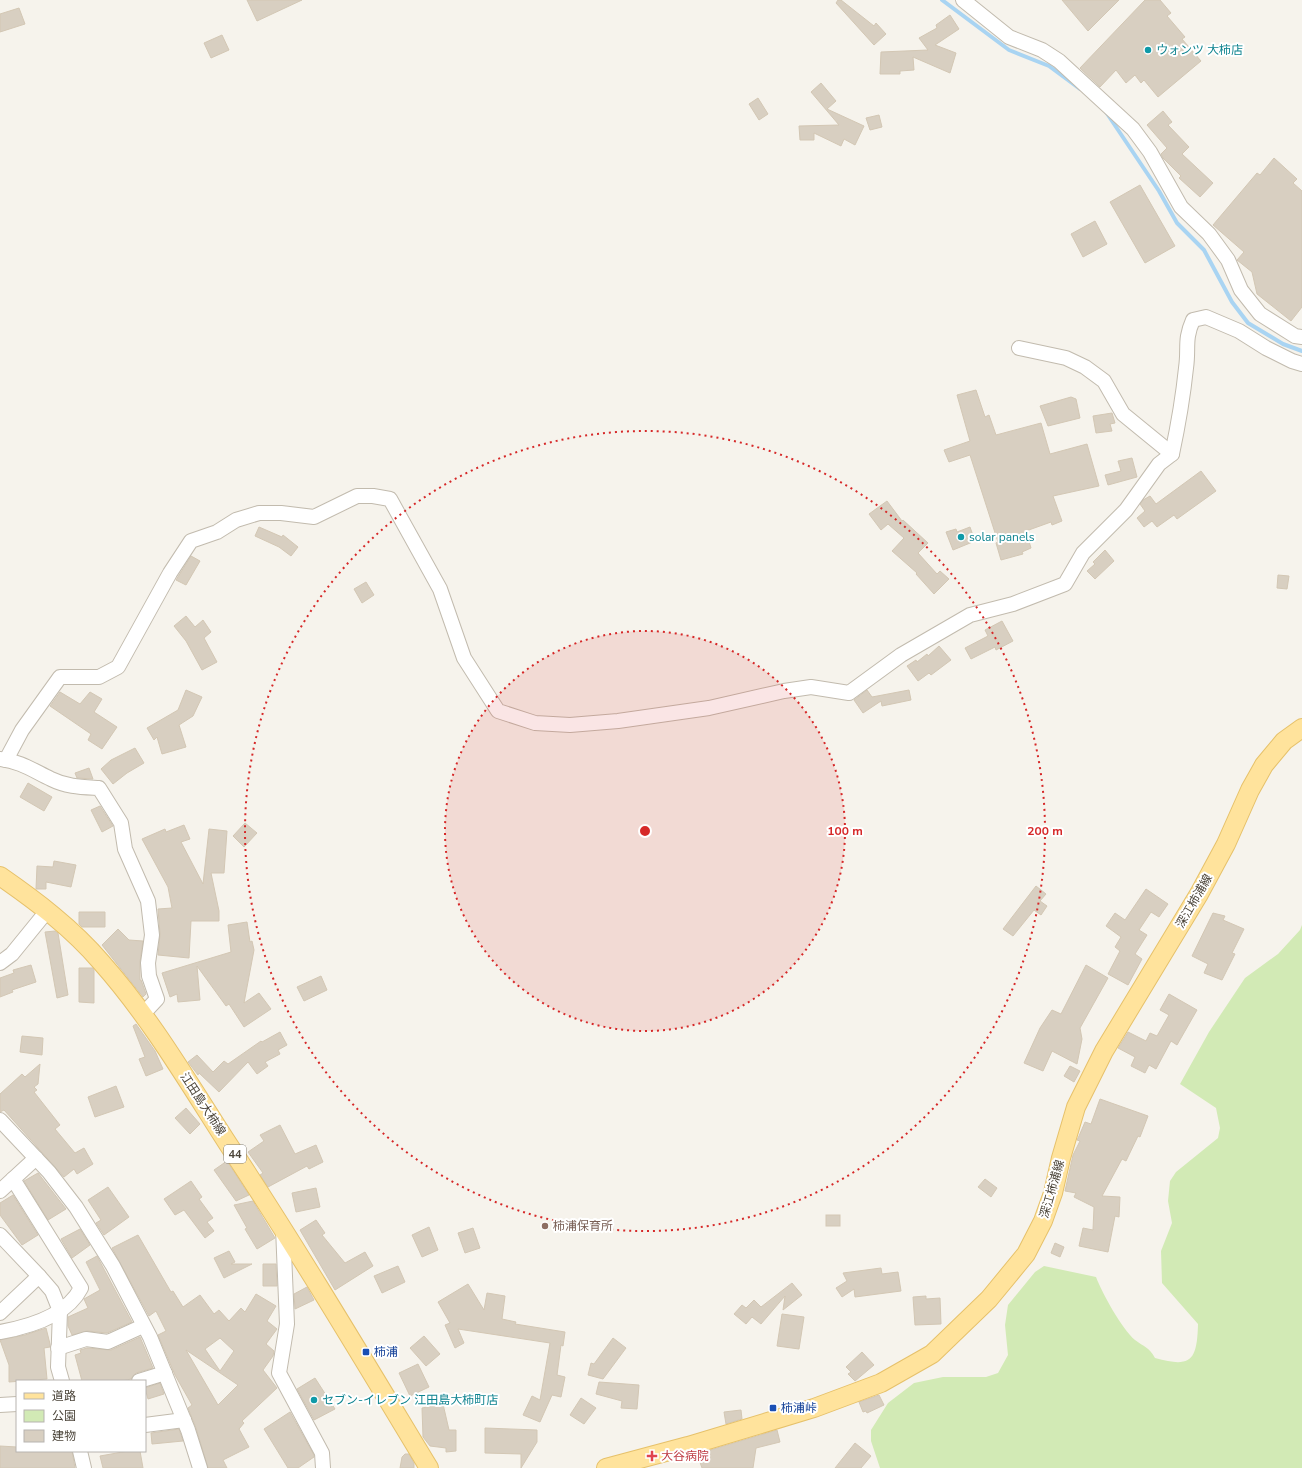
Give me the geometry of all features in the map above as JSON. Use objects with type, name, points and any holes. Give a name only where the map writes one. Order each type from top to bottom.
[{"type":"main road","name":"深江柿浦線","points":[[606,1468],[688,1446],[814,1408],[881,1383],[932,1354],[989,1299],[1026,1254],[1043,1222],[1053,1193],[1061,1158],[1076,1107],[1104,1050],[1199,894],[1226,844],[1250,790],[1264,765],[1284,741],[1302,728]]},
{"type":"main road","name":"江田島大柿線","points":[[0,876],[69,929],[101,961],[143,1014],[283,1227],[428,1468]]},
{"type":"street","points":[[962,0],[976,13],[1009,37],[1042,50],[1059,61],[1133,129],[1150,152],[1181,207],[1209,234],[1228,260],[1241,290],[1260,314],[1295,336],[1302,337]]},
{"type":"street","points":[[143,1014],[157,998],[149,976],[148,963],[152,934],[148,901],[125,849],[121,823],[99,788],[72,787],[52,780],[24,764],[3,760],[22,730],[60,677],[99,677],[118,667],[170,573],[191,541],[217,532],[236,520],[259,513],[281,513],[314,517],[357,496],[373,496],[390,499],[440,589],[464,658],[498,711],[535,723],[570,725],[618,721],[709,708],[784,691],[811,687],[849,693],[902,655],[970,615],[1012,604],[1065,584],[1083,553],[1126,510],[1159,464],[1172,454],[1186,373],[1187,333],[1193,320],[1206,317],[1239,331],[1266,348],[1292,361],[1302,364]]},
{"type":"street","points":[[1019,348],[1066,358],[1085,367],[1104,382],[1123,414],[1172,454]]},
{"type":"street","points":[[0,963],[12,954],[47,911]]},
{"type":"street","points":[[0,1120],[49,1172],[76,1207],[113,1266],[143,1326],[164,1373],[184,1420],[200,1468]]},
{"type":"street","points":[[0,1191],[36,1158]]},
{"type":"street","points":[[0,1332],[40,1321],[60,1311],[78,1294],[81,1288],[13,1179]]},
{"type":"street","points":[[283,1227],[287,1324],[279,1373],[322,1453],[323,1468]]},
{"type":"street","points":[[0,1235],[52,1291],[60,1311],[58,1368],[62,1380]]},
{"type":"street","points":[[0,1313],[39,1276]]},
{"type":"street","points":[[58,1348],[86,1339],[108,1342],[143,1326]]},
{"type":"street","points":[[142,1380],[164,1373]]},
{"type":"street","points":[[0,1405],[16,1404]]},
{"type":"street","points":[[146,1425],[184,1420]]},
{"type":"street","points":[[80,1452],[84,1468]]},
{"type":"green space","points":[[1302,925],[1302,1468],[880,1468],[871,1441],[871,1430],[888,1403],[914,1383],[943,1377],[986,1377],[998,1373],[1008,1355],[1005,1325],[1008,1305],[1035,1272],[1044,1266],[1096,1277],[1124,1328],[1135,1340],[1148,1349],[1155,1358],[1177,1362],[1190,1359],[1196,1346],[1198,1324],[1162,1283],[1161,1251],[1172,1223],[1168,1201],[1170,1181],[1176,1172],[1218,1138],[1220,1128],[1216,1108],[1180,1084],[1209,1032],[1245,978],[1278,954],[1300,930]]},
{"type":"building","points":[[247,0],[302,0],[257,21]]},
{"type":"building","points":[[838,0],[841,0],[874,26],[876,23],[886,34],[874,45],[836,3]]},
{"type":"building","points":[[1062,0],[1119,0],[1088,31]]},
{"type":"building","name":"ウォンツ 大柿店","points":[[1145,0],[1160,0],[1171,13],[1167,16],[1185,37],[1182,39],[1201,61],[1158,97],[1144,80],[1141,83],[1135,75],[1126,83],[1116,70],[1100,87],[1080,68]]},
{"type":"building","points":[[19,8],[25,24],[0,32],[0,14]]},
{"type":"building","points":[[950,15],[959,29],[935,45],[956,53],[950,73],[913,57],[914,70],[900,71],[900,74],[880,74],[881,52],[928,50],[919,38],[937,28],[936,25]]},
{"type":"building","points":[[222,35],[229,50],[211,58],[204,43]]},
{"type":"building","points":[[821,83],[836,101],[827,109],[864,126],[855,145],[844,139],[841,146],[814,133],[814,140],[800,140],[799,126],[839,125],[811,92]]},
{"type":"building","points":[[758,98],[768,114],[759,120],[749,104]]},
{"type":"building","points":[[1163,111],[1172,122],[1168,125],[1189,147],[1182,154],[1213,183],[1200,197],[1179,178],[1181,176],[1163,158],[1161,154],[1167,148],[1147,125]]},
{"type":"building","points":[[879,115],[882,127],[870,130],[866,118]]},
{"type":"building","points":[[1274,158],[1297,179],[1293,183],[1302,191],[1302,307],[1291,321],[1257,294],[1252,272],[1237,260],[1244,252],[1213,225],[1257,173],[1260,175]]},
{"type":"building","points":[[1140,185],[1175,246],[1145,263],[1110,202]]},
{"type":"building","points":[[1095,221],[1107,244],[1083,257],[1071,234]]},
{"type":"building","points":[[976,390],[985,417],[989,415],[996,435],[1041,423],[1050,454],[1087,444],[1099,486],[1053,496],[1062,521],[1052,525],[1051,522],[1026,531],[1031,548],[1022,552],[1023,554],[1001,560],[996,543],[998,542],[970,455],[949,462],[944,450],[970,441],[957,395]]},
{"type":"building","points":[[1071,397],[1076,399],[1080,418],[1048,426],[1040,406]]},
{"type":"building","points":[[1112,413],[1115,423],[1110,424],[1112,431],[1096,433],[1093,416]]},
{"type":"building","points":[[1132,458],[1137,477],[1108,485],[1105,475],[1121,471],[1118,461]]},
{"type":"building","points":[[1201,471],[1216,491],[1177,519],[1174,515],[1157,527],[1152,521],[1144,527],[1137,518],[1145,511],[1140,504],[1143,500],[1150,496],[1156,504]]},
{"type":"building","points":[[887,501],[902,521],[903,520],[928,543],[918,553],[937,574],[940,571],[949,579],[934,594],[916,574],[917,573],[892,551],[904,538],[888,524],[881,530],[869,514]]},
{"type":"building","points":[[259,527],[282,537],[283,535],[298,547],[291,556],[279,547],[255,536]]},
{"type":"building","name":"solar panels","points":[[970,527],[975,541],[953,550],[946,532],[956,529],[957,532]]},
{"type":"building","points":[[1105,550],[1114,561],[1095,579],[1087,571],[1095,564],[1093,562]]},
{"type":"building","points":[[191,556],[200,561],[186,585],[176,580]]},
{"type":"building","points":[[1278,575],[1289,576],[1287,589],[1277,588]]},
{"type":"building","points":[[366,582],[374,595],[362,603],[354,589]]},
{"type":"building","points":[[186,616],[195,627],[203,620],[211,632],[204,638],[217,662],[202,670],[186,641],[174,626]]},
{"type":"building","points":[[1002,621],[1013,641],[996,650],[995,647],[971,659],[965,648],[988,636],[985,630]]},
{"type":"building","points":[[939,646],[951,660],[931,675],[929,673],[918,681],[907,666],[916,660],[917,662],[927,654],[928,656]]},
{"type":"building","points":[[186,690],[202,697],[193,716],[179,725],[186,747],[162,754],[157,737],[154,740],[147,728],[178,710]]},
{"type":"building","points":[[867,690],[872,697],[909,690],[911,700],[882,706],[881,701],[863,713],[854,700]]},
{"type":"building","points":[[60,692],[80,704],[90,692],[102,699],[94,712],[117,727],[102,749],[88,740],[91,734],[50,706]]},
{"type":"building","points":[[135,748],[144,763],[127,773],[113,784],[101,769],[111,760]]},
{"type":"building","points":[[89,768],[93,779],[77,778],[75,773]]},
{"type":"building","points":[[28,783],[52,797],[44,811],[20,797]]},
{"type":"building","points":[[100,806],[113,826],[102,832],[91,810]]},
{"type":"building","points":[[245,823],[257,833],[244,847],[233,836]]},
{"type":"building","points":[[184,825],[190,839],[181,842],[203,884],[209,829],[227,831],[224,873],[211,873],[219,911],[219,921],[191,921],[189,958],[158,955],[160,934],[158,909],[172,908],[168,887],[142,839],[165,829],[166,832]]},
{"type":"building","points":[[54,861],[76,865],[71,887],[46,882],[46,889],[36,889],[37,866],[53,867]]},
{"type":"building","points":[[1036,886],[1046,894],[1040,901],[1047,906],[1041,915],[1034,910],[1013,936],[1003,929]]},
{"type":"building","points":[[1146,889],[1168,904],[1159,917],[1151,912],[1139,930],[1147,935],[1135,954],[1142,959],[1128,985],[1108,974],[1120,951],[1115,947],[1121,937],[1106,926],[1115,913],[1125,920]]},
{"type":"building","points":[[79,912],[105,912],[105,927],[82,927],[79,924]]},
{"type":"building","points":[[1213,913],[1225,916],[1223,920],[1244,929],[1232,953],[1235,954],[1222,980],[1204,973],[1208,964],[1192,956]]},
{"type":"building","points":[[247,922],[250,942],[252,941],[254,950],[244,1003],[259,993],[271,1009],[244,1027],[229,1004],[226,1006],[197,966],[200,1000],[178,1002],[177,994],[170,997],[162,973],[231,952],[228,925]]},
{"type":"building","points":[[118,929],[129,940],[143,941],[140,962],[140,980],[146,994],[143,997],[102,945]]},
{"type":"building","points":[[55,931],[58,933],[68,995],[57,998],[45,932]]},
{"type":"building","points":[[31,965],[36,982],[12,990],[13,992],[0,997],[0,978],[14,973],[13,970]]},
{"type":"building","points":[[1086,965],[1108,978],[1080,1028],[1082,1039],[1077,1064],[1052,1051],[1043,1071],[1024,1063],[1040,1028],[1052,1010],[1061,1014]]},
{"type":"building","points":[[79,968],[93,968],[94,970],[94,1003],[79,1002]]},
{"type":"building","points":[[321,976],[327,990],[304,1001],[297,987]]},
{"type":"building","points":[[1169,994],[1197,1010],[1177,1045],[1171,1041],[1156,1069],[1149,1065],[1145,1073],[1131,1066],[1135,1057],[1118,1048],[1128,1032],[1146,1041],[1150,1033],[1157,1036],[1169,1015],[1160,1010]]},
{"type":"building","points":[[136,1024],[155,1051],[163,1069],[146,1076],[139,1059],[145,1057],[133,1026]]},
{"type":"building","points":[[280,1032],[287,1045],[278,1050],[280,1054],[265,1062],[268,1066],[257,1074],[248,1062],[219,1092],[199,1073],[198,1075],[188,1062],[197,1055],[213,1072],[224,1061],[228,1064],[261,1041],[262,1042]]},
{"type":"building","points":[[22,1036],[43,1038],[42,1055],[20,1052]]},
{"type":"building","points":[[40,1064],[38,1084],[34,1087],[37,1090],[34,1092],[60,1125],[55,1129],[75,1153],[84,1148],[93,1164],[77,1174],[74,1169],[64,1177],[4,1110],[0,1112],[0,1094],[22,1074],[25,1077]]},
{"type":"building","points":[[1070,1066],[1080,1071],[1074,1082],[1064,1076]]},
{"type":"building","points":[[116,1086],[124,1107],[95,1117],[88,1097]]},
{"type":"building","points":[[1100,1099],[1148,1116],[1140,1137],[1138,1136],[1126,1161],[1122,1159],[1102,1196],[1120,1197],[1119,1217],[1115,1216],[1108,1252],[1079,1246],[1083,1228],[1093,1230],[1094,1207],[1074,1197],[1076,1193],[1065,1191],[1073,1155],[1080,1141],[1077,1140],[1085,1122],[1091,1124]]},
{"type":"building","points":[[186,1108],[200,1124],[190,1134],[175,1118]]},
{"type":"building","points":[[280,1125],[295,1154],[316,1145],[323,1162],[309,1169],[307,1166],[268,1187],[260,1175],[263,1173],[248,1152],[264,1141],[260,1135]]},
{"type":"building","points":[[227,1161],[249,1195],[236,1201],[214,1170]]},
{"type":"building","points":[[38,1173],[66,1209],[48,1220],[24,1181]]},
{"type":"building","points":[[985,1179],[997,1188],[991,1197],[978,1187]]},
{"type":"building","points":[[191,1181],[202,1197],[199,1199],[213,1218],[207,1222],[214,1231],[205,1238],[184,1210],[175,1215],[164,1199]]},
{"type":"building","points":[[108,1187],[129,1217],[104,1235],[96,1223],[101,1220],[88,1200]]},
{"type":"building","points":[[316,1188],[320,1207],[296,1212],[292,1193]]},
{"type":"building","points":[[13,1195],[38,1235],[22,1245],[0,1215],[0,1203]]},
{"type":"building","points":[[253,1201],[275,1238],[257,1249],[245,1229],[247,1228],[234,1205]]},
{"type":"building","points":[[826,1215],[840,1215],[840,1226],[826,1226]]},
{"type":"building","points":[[316,1220],[325,1233],[322,1235],[345,1263],[365,1252],[373,1266],[335,1290],[300,1230]]},
{"type":"building","points":[[429,1227],[438,1250],[422,1257],[412,1235]]},
{"type":"building","points":[[473,1228],[480,1248],[465,1253],[458,1233]]},
{"type":"building","points":[[80,1229],[90,1245],[72,1258],[61,1239]]},
{"type":"building","points":[[138,1235],[171,1292],[173,1291],[183,1307],[200,1295],[214,1314],[219,1310],[229,1321],[241,1308],[245,1312],[256,1294],[276,1306],[267,1321],[277,1329],[266,1344],[274,1351],[273,1356],[263,1370],[277,1388],[242,1421],[244,1423],[239,1429],[249,1447],[223,1460],[227,1468],[208,1468],[196,1428],[188,1408],[192,1405],[175,1375],[158,1335],[166,1331],[156,1311],[149,1316],[112,1248]],"holes":[[[220,1338],[234,1351],[220,1371],[205,1349]],[[186,1350],[238,1385],[218,1405]]]},
{"type":"building","points":[[1055,1243],[1064,1247],[1060,1257],[1051,1253]]},
{"type":"building","points":[[229,1251],[235,1262],[231,1264],[252,1264],[224,1278],[214,1258]]},
{"type":"building","points":[[97,1256],[132,1322],[107,1333],[87,1331],[72,1335],[68,1326],[68,1317],[88,1308],[84,1299],[100,1290],[86,1262]]},
{"type":"building","points":[[263,1264],[276,1264],[277,1286],[263,1286]]},
{"type":"building","points":[[398,1266],[405,1282],[382,1293],[374,1276]]},
{"type":"building","points":[[881,1268],[882,1274],[898,1272],[901,1291],[855,1297],[854,1289],[842,1297],[836,1288],[847,1281],[843,1273]]},
{"type":"building","points":[[792,1283],[802,1295],[783,1310],[785,1296],[761,1324],[752,1317],[746,1324],[734,1314],[742,1305],[746,1308],[754,1300],[761,1307]]},
{"type":"building","points":[[468,1284],[484,1310],[487,1293],[505,1296],[502,1319],[516,1322],[515,1324],[565,1332],[563,1346],[561,1345],[557,1375],[565,1377],[561,1397],[552,1395],[540,1422],[523,1415],[532,1396],[540,1400],[550,1343],[458,1329],[464,1343],[455,1348],[445,1325],[450,1323],[438,1302]]},
{"type":"building","points":[[307,1287],[314,1300],[295,1309],[294,1294]]},
{"type":"building","points":[[926,1296],[926,1299],[940,1298],[941,1324],[915,1325],[913,1297]]},
{"type":"building","points":[[782,1314],[804,1317],[799,1349],[777,1346]]},
{"type":"building","points":[[46,1328],[50,1344],[50,1347],[44,1348],[47,1379],[16,1380],[16,1381],[9,1382],[9,1365],[0,1340],[25,1335]]},
{"type":"building","points":[[424,1336],[440,1354],[426,1366],[410,1348]]},
{"type":"building","points":[[140,1337],[153,1368],[136,1373],[131,1379],[126,1380],[82,1380],[75,1355],[81,1353],[80,1350],[87,1348],[111,1350]]},
{"type":"building","points":[[613,1338],[626,1348],[603,1379],[588,1375],[591,1363],[594,1364]]},
{"type":"building","points":[[862,1352],[874,1365],[855,1381],[848,1374],[851,1372],[846,1367]]},
{"type":"building","points":[[418,1364],[429,1387],[410,1396],[399,1373]]},
{"type":"building","name":"セブン-イレブン 江田島大柿町店","points":[[315,1378],[335,1409],[314,1420],[297,1389]]},
{"type":"building","points":[[599,1382],[639,1385],[637,1409],[621,1408],[622,1401],[596,1394]]},
{"type":"building","points":[[160,1383],[164,1394],[148,1399],[146,1388]]},
{"type":"building","points":[[879,1395],[884,1405],[867,1413],[866,1411],[863,1412],[859,1402]]},
{"type":"building","points":[[581,1398],[596,1408],[584,1424],[570,1415]]},
{"type":"building","points":[[443,1404],[449,1430],[456,1430],[456,1451],[446,1452],[446,1448],[430,1446],[423,1437],[422,1408]]},
{"type":"building","points":[[741,1410],[742,1419],[726,1424],[724,1412]]},
{"type":"building","points":[[290,1412],[314,1455],[314,1457],[298,1468],[288,1468],[264,1429]]},
{"type":"building","points":[[485,1428],[537,1430],[537,1442],[521,1468],[521,1454],[485,1453]]},
{"type":"building","points":[[179,1429],[183,1441],[152,1444],[151,1433]]},
{"type":"building","points":[[777,1430],[780,1442],[756,1448],[753,1468],[702,1468],[697,1454]]},
{"type":"building","points":[[855,1443],[871,1456],[861,1468],[835,1468]]},
{"type":"building","points":[[0,1446],[16,1447],[16,1452],[72,1452],[75,1468],[0,1468]]},
{"type":"building","points":[[122,1452],[140,1452],[143,1468],[103,1468],[100,1456]]},
{"type":"building","points":[[405,1454],[409,1454],[414,1463],[414,1468],[400,1468],[402,1457]]},
{"type":"waterway","points":[[942,0],[1009,50],[1049,66],[1080,89]]},
{"type":"waterway","points":[[1106,112],[1159,191],[1177,223],[1204,250],[1232,302],[1248,323],[1283,344],[1302,351]]},
{"type":"place","name":"ウォンツ 大柿店","points":[[1148,50]]},
{"type":"place","name":"solar panels","points":[[961,537]]},
{"type":"place","name":"柿浦保育所","points":[[545,1226]]},
{"type":"place","name":"柿浦","points":[[366,1352]]},
{"type":"place","name":"セブン-イレブン 江田島大柿町店","points":[[314,1400]]},
{"type":"place","name":"柿浦峠","points":[[773,1408]]},
{"type":"place","name":"大谷病院","points":[[652,1456]]}]
